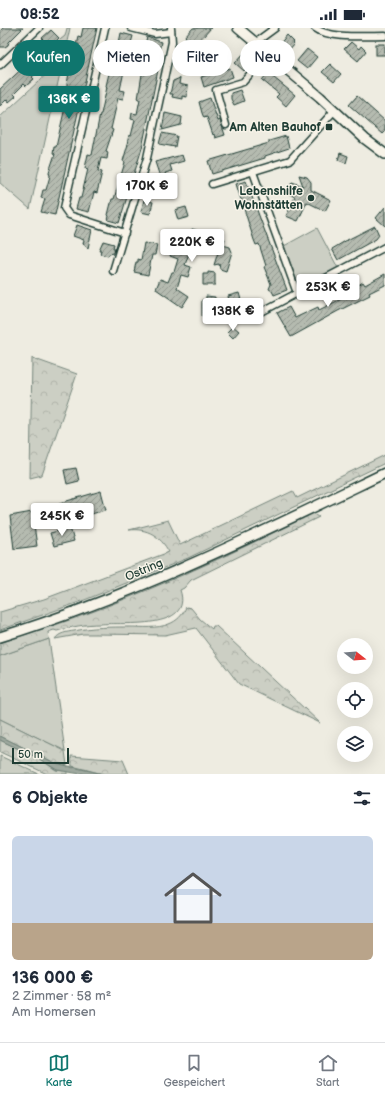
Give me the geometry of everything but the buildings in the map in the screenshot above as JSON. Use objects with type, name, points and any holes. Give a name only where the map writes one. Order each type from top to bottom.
[{"type":"main road","points":[[238,28],[252,40]]},
{"type":"main road","points":[[295,76],[365,139],[385,154]]},
{"type":"main road","name":"Ostring","points":[[294,516],[348,484],[385,466]]},
{"type":"main road","name":"Ostring","points":[[0,637],[66,614],[204,558],[385,473]]},
{"type":"street","points":[[0,65],[39,28]]},
{"type":"street","points":[[105,28],[64,208],[69,214],[125,233]]},
{"type":"street","points":[[113,271],[150,147],[172,42],[171,30],[155,34],[131,28]]},
{"type":"street","points":[[259,40],[275,28]]},
{"type":"street","points":[[314,28],[320,32],[330,35],[385,36]]},
{"type":"street","points":[[226,125],[216,90],[243,82],[248,76]]},
{"type":"street","points":[[212,184],[290,160],[334,111]]},
{"type":"street","points":[[253,172],[297,293]]},
{"type":"street","points":[[263,311],[385,247]]},
{"type":"green space","points":[[67,28],[70,28],[67,40],[60,40],[65,36]]},
{"type":"green space","points":[[44,76],[59,76],[30,209],[0,183],[0,117]]},
{"type":"green space","points":[[317,228],[338,268],[304,286],[301,286],[298,284],[284,246]]},
{"type":"green space","points":[[32,358],[77,374],[42,475],[30,478]]},
{"type":"green space","points":[[385,455],[385,463],[188,558],[82,601],[0,630],[0,612],[44,599],[169,552],[162,542],[153,534],[142,530],[129,530],[168,520],[180,545],[293,491],[297,498]]},
{"type":"green space","points":[[313,513],[319,517],[191,580],[184,588],[180,590],[182,603],[177,612],[167,618],[154,622],[89,625],[57,631],[54,630],[48,632],[49,639],[0,656],[0,643],[75,618],[145,591],[266,537]]},
{"type":"green space","points":[[186,607],[191,608],[200,619],[212,629],[213,626],[216,626],[320,723],[239,684],[196,628],[165,635],[83,634],[55,639],[63,633],[88,629],[115,627],[160,627],[172,623],[183,613]]},
{"type":"green space","points":[[49,639],[65,751],[0,719],[0,656]]},
{"type":"green space","points":[[0,719],[65,751],[67,765],[55,763],[0,736]]},
{"type":"green space","points":[[0,740],[38,758],[56,770],[67,771],[67,774],[47,774],[0,752]]},
{"type":"green space","points":[[0,756],[39,774],[0,774]]},
{"type":"green space","points":[[71,756],[123,760],[129,774],[103,774],[72,766]]},
{"type":"water","points":[[0,736],[55,763],[103,774],[81,774],[57,770],[38,758],[0,740]]},
{"type":"place","name":"Am Alten Bauhof","points":[[329,127]]},
{"type":"place","name":"Lebenshilfe Wohnstätten","points":[[311,198]]}]
